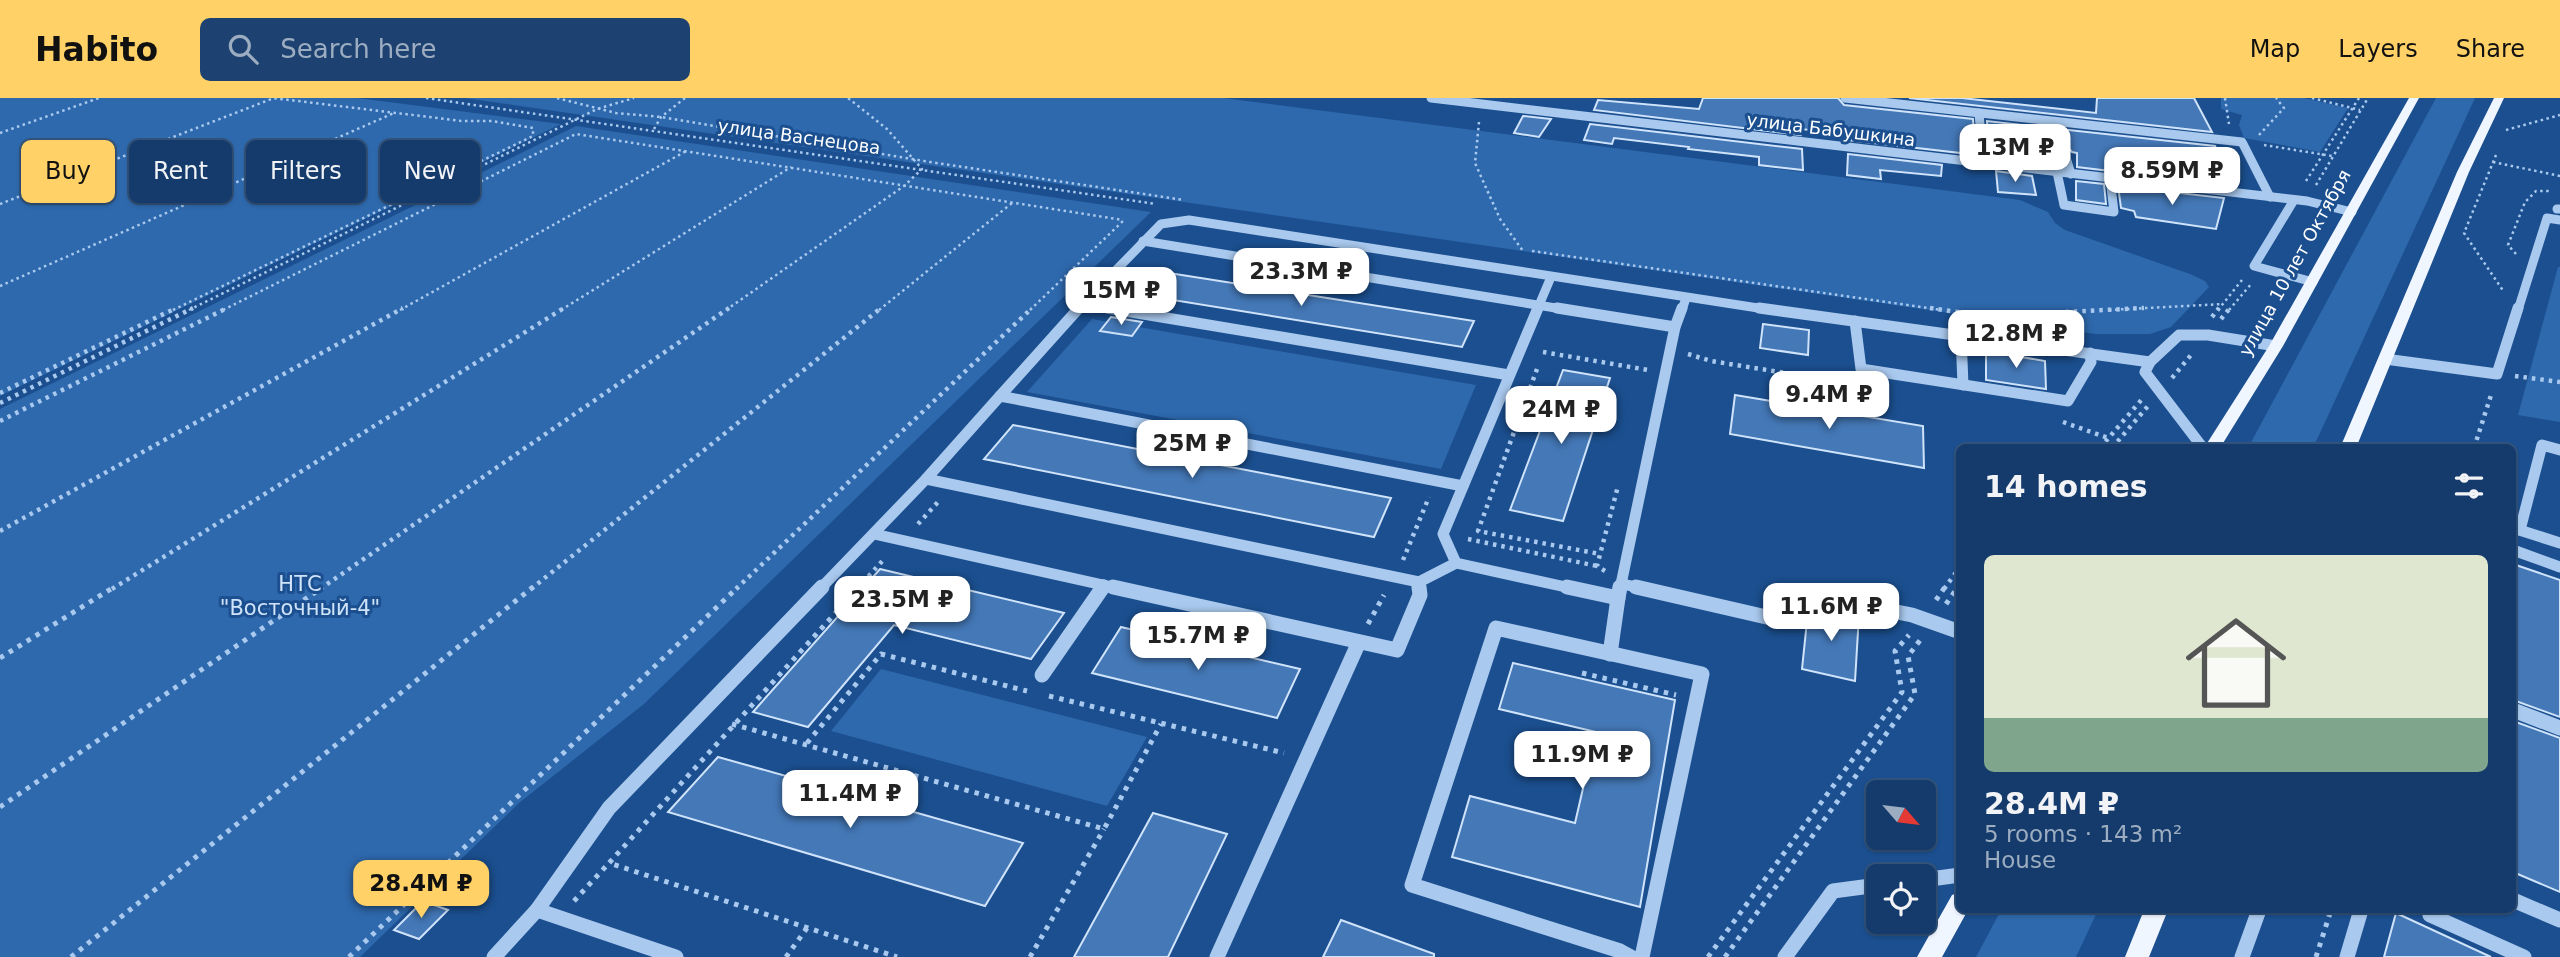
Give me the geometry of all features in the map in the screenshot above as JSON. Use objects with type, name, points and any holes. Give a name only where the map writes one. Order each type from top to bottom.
[{"type":"main road","name":"улица 10 лет Октября","points":[[2215,444],[2313,282],[2414,98]]},
{"type":"main road","points":[[2350,444],[2463,172],[2498,98]]},
{"type":"main road","points":[[1929,957],[1956,909]]},
{"type":"main road","points":[[2137,957],[2155,913]]},
{"type":"street","name":"улица Бабушкина","points":[[1431,98],[1482,101],[2270,197],[2352,212]]},
{"type":"street","points":[[1846,98],[2242,142]]},
{"type":"street","points":[[1979,113],[1982,136]]},
{"type":"street","points":[[2064,151],[2071,174]]},
{"type":"street","points":[[2057,172],[2064,205],[2114,212],[2110,178]]},
{"type":"street","points":[[2294,200],[2254,266],[2313,282]]},
{"type":"street","points":[[2497,374],[2547,218],[2560,220]]},
{"type":"street","points":[[676,957],[537,910],[609,808],[926,479],[1083,304],[1161,223],[1189,220],[1686,298],[2150,362]]},
{"type":"street","points":[[1143,242],[1675,327]]},
{"type":"street","points":[[1456,563],[1443,534],[1551,277]]},
{"type":"street","points":[[1610,654],[1618,598],[1675,327],[1686,298]]},
{"type":"street","points":[[1083,304],[1509,375]]},
{"type":"street","points":[[1856,321],[1861,369],[2068,401],[2091,362],[2090,353]]},
{"type":"street","points":[[1961,335],[1963,385]]},
{"type":"street","points":[[2200,444],[2146,372],[2150,362],[2179,335],[2208,335],[2276,346]]},
{"type":"street","points":[[1000,396],[1463,486]]},
{"type":"street","points":[[2560,450],[2542,444],[2517,529],[2560,543]]},
{"type":"street","points":[[926,479],[1419,582],[1456,563],[1618,598]]},
{"type":"street","points":[[874,534],[1397,650],[1420,595],[1419,582]]},
{"type":"street","points":[[2516,551],[2560,567]]},
{"type":"street","points":[[1623,584],[1784,621]]},
{"type":"street","points":[[1047,680],[1104,585]]},
{"type":"street","points":[[1826,598],[1928,620],[1956,630]]},
{"type":"street","points":[[1217,957],[1359,642]]},
{"type":"street","points":[[2516,711],[2560,728]]},
{"type":"street","points":[[1936,878],[1956,876]]},
{"type":"street","points":[[1785,957],[1833,891],[1866,887]]},
{"type":"street","points":[[2516,901],[2560,920]]},
{"type":"street","points":[[2242,957],[2258,913]]},
{"type":"street","points":[[2347,957],[2360,913]]},
{"type":"lane","points":[[2242,142],[2270,197]]},
{"type":"lane","points":[[2385,359],[2497,374]]},
{"type":"lane","points":[[1631,957],[1620,951],[1412,885],[1496,628],[1702,674],[1642,957]]},
{"type":"lane","points":[[494,957],[537,910]]},
{"type":"lane","points":[[2430,915],[2524,957]]},
{"type":"path","points":[[0,133],[99,98]]},
{"type":"path","points":[[0,204],[274,98],[462,121],[492,121],[533,128],[533,136],[0,393]]},
{"type":"path","name":"улица Васнецова","points":[[426,98],[1168,206]]},
{"type":"path","points":[[557,98],[597,110],[661,117],[914,160],[1191,201]]},
{"type":"path","points":[[0,403],[597,110],[634,98]]},
{"type":"path","points":[[654,130],[661,117],[685,98]]},
{"type":"path","points":[[0,807],[575,415],[904,186],[922,169],[887,129],[848,98]]},
{"type":"path","points":[[2242,142],[2258,136],[2284,108],[2276,98]]},
{"type":"path","points":[[2312,98],[2360,110]]},
{"type":"path","points":[[2294,200],[2359,98]]},
{"type":"path","points":[[1482,101],[1475,163],[1500,219],[1521,250],[1551,277]]},
{"type":"path","points":[[0,286],[394,113]]},
{"type":"path","points":[[2502,140],[2507,129],[2560,115]]},
{"type":"path","points":[[0,421],[576,134],[1124,220],[349,957]]},
{"type":"path","points":[[2242,142],[2332,156]]},
{"type":"path","points":[[0,531],[689,150]]},
{"type":"path","points":[[2498,151],[2464,233],[2517,310]]},
{"type":"path","points":[[2493,162],[2560,176]]},
{"type":"path","points":[[0,658],[792,167]]},
{"type":"path","points":[[71,957],[1012,204]]},
{"type":"path","points":[[1508,248],[1986,316],[2223,304]]},
{"type":"path","points":[[1548,340],[1478,531],[1601,554]]},
{"type":"path","points":[[1543,352],[1649,370]]},
{"type":"path","points":[[1646,383],[1652,361]]},
{"type":"path","points":[[2475,444],[2497,374],[2560,382]]},
{"type":"path","points":[[1597,566],[1621,475]]},
{"type":"path","points":[[897,957],[609,863],[873,568],[905,540],[944,494],[962,486]]},
{"type":"path","points":[[1443,534],[1597,566],[1623,584]]},
{"type":"path","points":[[1725,957],[1914,694],[1908,656],[1956,574]]},
{"type":"path","points":[[1708,957],[1902,692],[1895,651],[1956,588]]},
{"type":"path","points":[[807,743],[881,654],[1031,692]]},
{"type":"path","points":[[1578,672],[1697,700]]},
{"type":"path","points":[[1047,680],[1044,695],[1284,755],[1289,743]]},
{"type":"path","points":[[732,724],[1104,829]]},
{"type":"path","points":[[1030,957],[1161,724]]},
{"type":"path","points":[[2316,957],[2330,913]]},
{"type":"path","points":[[786,957],[807,928]]},
{"type":"green space","points":[[0,98],[357,98],[561,124],[480,163],[480,140],[380,140],[380,203],[398,203],[0,396]]},
{"type":"green space","points":[[465,98],[1223,98],[2020,200],[2048,212],[2055,223],[2065,230],[2190,274],[2205,281],[2209,287],[2171,327],[2150,334],[2095,334]]},
{"type":"green space","points":[[2221,98],[2304,98],[2348,108],[2320,152],[2244,138],[2239,125],[2242,115],[2221,109]]},
{"type":"green space","points":[[2436,98],[2475,98],[2315,444],[2250,444]]},
{"type":"green space","name":"НТС \"Восточный-4\"","points":[[576,126],[1151,212],[644,704],[519,803],[360,957],[0,957],[0,409],[419,203],[480,203],[480,173]]},
{"type":"green space","points":[[2560,267],[2560,422],[2518,415]]},
{"type":"green space","points":[[1092,319],[1476,385],[1441,469],[1027,392]]},
{"type":"green space","points":[[881,669],[1147,737],[1107,806],[831,731]]},
{"type":"green space","points":[[1999,913],[2097,913],[2076,957],[1976,957]]},
{"type":"building","points":[[1703,98],[1838,98],[1844,105],[1973,119],[1974,137],[1981,143],[1988,138],[1987,121],[2215,146],[2229,175],[2227,185],[2077,167],[2077,153],[2072,152],[2065,144],[2059,146],[2057,151],[2028,147],[2030,161],[1848,140],[1848,134],[1801,129],[1801,135],[1594,110],[1598,100],[1699,109]]},
{"type":"building","points":[[1909,98],[1962,98],[2096,113],[2097,98],[2194,98],[2212,132]]},
{"type":"building","points":[[1523,116],[1551,119],[1539,137],[1514,133]]},
{"type":"building","points":[[1590,124],[1802,149],[1803,170],[1759,165],[1759,157],[1688,149],[1689,147],[1614,138],[1612,144],[1584,140]]},
{"type":"building","points":[[1848,154],[1942,165],[1941,176],[1880,170],[1881,179],[1847,175]]},
{"type":"building","points":[[1996,171],[2032,176],[2036,195],[1998,192]]},
{"type":"building","points":[[2076,181],[2104,184],[2106,204],[2076,200]]},
{"type":"building","points":[[2118,186],[2224,198],[2216,229],[2136,217],[2134,211],[2121,208]]},
{"type":"building","points":[[1150,270],[1474,321],[1462,347],[1161,298],[1154,307],[1124,302]]},
{"type":"building","points":[[1111,317],[1142,322],[1132,336],[1100,331]]},
{"type":"building","points":[[1763,324],[1809,330],[1808,355],[1760,348]]},
{"type":"building","points":[[1986,351],[2045,361],[2046,389],[1986,380]]},
{"type":"building","points":[[1563,370],[1610,378],[1563,521],[1510,510]]},
{"type":"building","points":[[1735,395],[1923,426],[1924,468],[1730,434]]},
{"type":"building","points":[[1013,425],[1391,498],[1374,537],[984,459]]},
{"type":"building","points":[[2516,565],[2560,580],[2560,717],[2516,701]]},
{"type":"building","points":[[880,569],[1064,613],[1031,659],[894,625],[808,727],[753,712]]},
{"type":"building","points":[[1809,602],[1859,615],[1855,681],[1802,669]]},
{"type":"building","points":[[1121,627],[1300,669],[1277,718],[1092,673]]},
{"type":"building","points":[[1513,663],[1675,700],[1640,907],[1452,857],[1470,796],[1575,823],[1596,732],[1499,709]]},
{"type":"building","points":[[2516,722],[2560,738],[2560,892],[2516,873]]},
{"type":"building","points":[[718,757],[1023,843],[985,906],[668,812]]},
{"type":"building","points":[[1153,813],[1227,834],[1168,957],[1074,957]]},
{"type":"building","points":[[423,901],[448,910],[419,939],[394,930]]},
{"type":"building","points":[[2396,913],[2491,957],[2384,957]]},
{"type":"building","points":[[1341,920],[1434,954],[1434,957],[1323,957]]}]
